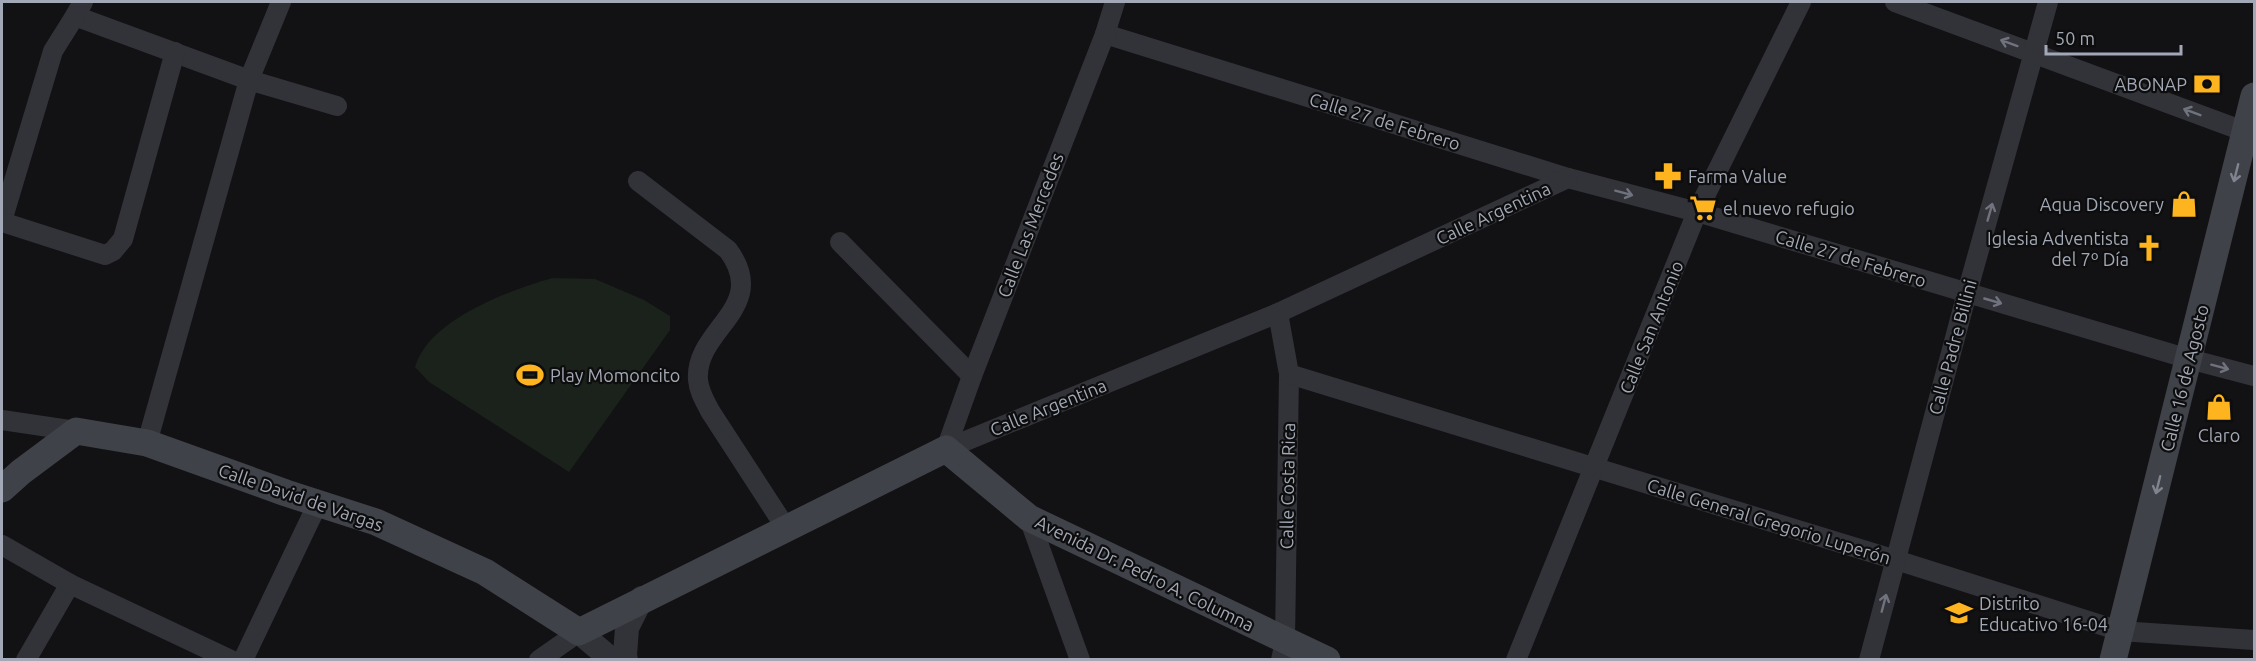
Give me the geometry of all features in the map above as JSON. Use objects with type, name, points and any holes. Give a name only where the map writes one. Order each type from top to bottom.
[{"type":"main road","name":"Calle 16 de Agosto","points":[[2113,660],[2189,359],[2250,134],[2254,96]]},
{"type":"main road","name":"Calle David de Vargas","points":[[76,431],[147,443],[376,522],[485,572],[579,632]]},
{"type":"main road","points":[[2,489],[76,431]]},
{"type":"main road","name":"Calle Argentina","points":[[579,632],[642,598],[946,449]]},
{"type":"main road","name":"Avenida Dr. Pedro A. Columna","points":[[946,449],[1029,518],[1283,650],[1327,660]]},
{"type":"street","points":[[147,443],[249,80],[281,2]]},
{"type":"street","name":"Calle Las Mercedes","points":[[946,449],[972,376],[1105,34],[1115,2]]},
{"type":"street","name":"Calle San Antonio","points":[[1516,660],[1697,212],[1801,2]]},
{"type":"street","points":[[1895,2],[2035,52],[2250,134]]},
{"type":"street","name":"Calle Padre Billini","points":[[1869,660],[2048,2]]},
{"type":"street","points":[[175,52],[123,238],[113,251],[105,255],[2,221],[52,51],[79,9],[175,52],[249,80],[337,106]]},
{"type":"street","name":"Calle 27 de Febrero","points":[[1105,34],[1568,178],[1697,212],[2189,359],[2254,376]]},
{"type":"street","name":"Calle Argentina","points":[[946,449],[1278,313],[1568,178]]},
{"type":"street","points":[[638,181],[728,250],[736,261],[741,276],[738,301],[700,362],[698,379],[701,394],[710,411],[786,528]]},
{"type":"street","points":[[840,242],[972,376]]},
{"type":"street","name":"Calle Costa Rica","points":[[1278,313],[1289,374],[1283,650]]},
{"type":"street","name":"Calle General Gregorio Luperón","points":[[1289,374],[2120,631],[2254,640]]},
{"type":"street","name":"Calle David de Vargas","points":[[2,420],[76,431]]},
{"type":"street","points":[[243,660],[318,503]]},
{"type":"street","points":[[1029,518],[1080,660]]},
{"type":"street","points":[[2,545],[70,584],[231,660]]},
{"type":"street","points":[[26,660],[70,584]]},
{"type":"street","points":[[626,660],[627,628],[642,598]]},
{"type":"street","points":[[579,632],[612,660]]},
{"type":"street","name":"Calle Argentina","points":[[539,660],[579,632]]},
{"type":"shaded area","name":"Play Momoncito","points":[[552,278],[595,279],[644,300],[670,316],[670,330],[569,472],[429,382],[415,367],[423,350],[453,321],[493,299]]},
{"type":"place","name":"ABONAP","points":[[2207,84]]},
{"type":"place","name":"Farma Value","points":[[1668,176]]},
{"type":"place","name":"Aqua Discovery","points":[[2184,204]]},
{"type":"place","name":"el nuevo refugio","points":[[1703,208]]},
{"type":"place","name":"Iglesia Adventista del 7º Día","points":[[2149,248]]},
{"type":"place","name":"Play Momoncito","points":[[530,375]]},
{"type":"place","name":"Claro","points":[[2219,407]]},
{"type":"place","name":"Distrito Educativo 16-04","points":[[1959,613]]}]
